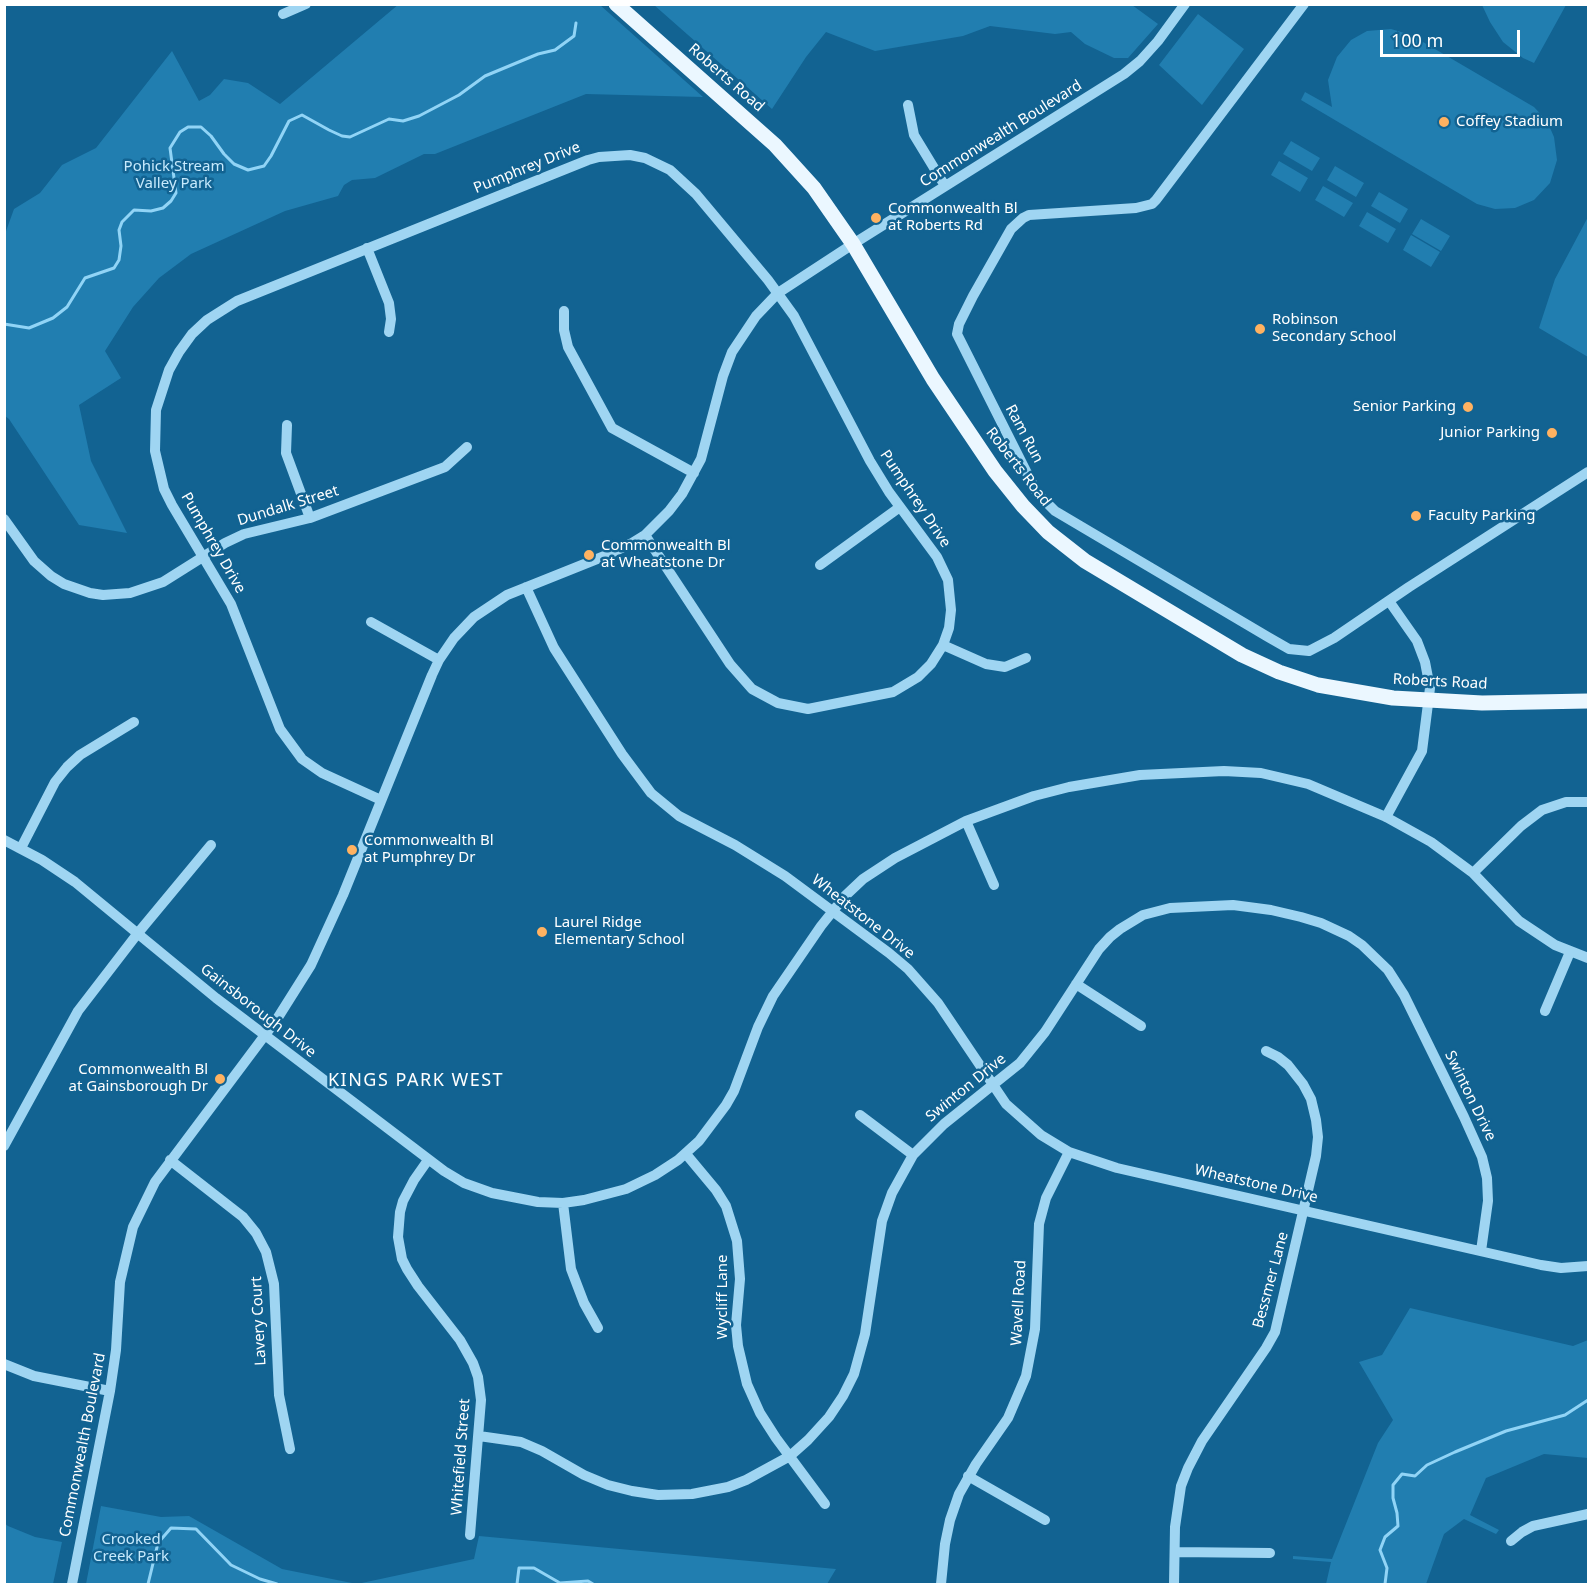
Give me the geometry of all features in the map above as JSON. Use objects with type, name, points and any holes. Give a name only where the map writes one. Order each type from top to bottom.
[{"type":"main road","name":"Roberts Road","points":[[616,4],[775,145],[814,188],[853,244],[933,378],[974,441],[1023,506],[1058,541],[1113,580],[1242,655],[1278,672],[1318,685],[1393,698],[1482,703],[1588,700]]},
{"type":"street","points":[[283,14],[306,4]]},
{"type":"street","name":"Commonwealth Boulevard","points":[[72,1584],[110,1391],[116,1350],[120,1282],[126,1250],[141,1208],[170,1160],[265,1036],[297,989],[319,951],[439,660],[454,638],[474,617],[507,595],[607,555],[645,535],[669,511],[682,494],[704,450],[723,376],[732,352],[756,316],[778,293],[1124,74],[1140,61],[1158,41],[1185,4]]},
{"type":"street","name":"Ram Run","points":[[1304,4],[1152,204],[1136,208],[1029,215],[1014,224],[963,315],[957,334],[1037,493],[1055,511],[1289,648],[1309,651],[1334,638],[1588,472]]},
{"type":"street","points":[[908,105],[914,135],[945,186]]},
{"type":"street","name":"Pumphrey Drive","points":[[381,800],[322,773],[302,759],[280,729],[231,604],[164,489],[157,462],[154,431],[156,410],[169,370],[192,334],[222,309],[237,301],[588,160],[600,156],[630,155],[645,158],[670,170],[683,180],[778,293],[808,340],[870,461],[937,557],[948,580],[951,610],[949,628],[943,645],[931,664],[918,677],[893,692],[808,709],[778,703],[752,689],[737,673],[645,535]]},
{"type":"street","points":[[367,248],[389,303],[391,319],[389,332]]},
{"type":"street","points":[[564,310],[564,330],[568,347],[612,428],[694,473]]},
{"type":"street","points":[[287,425],[286,453],[309,518]]},
{"type":"street","name":"Dundalk Street","points":[[4,519],[26,552],[41,568],[64,584],[90,592],[117,595],[143,590],[163,582],[244,534],[309,518],[445,467],[467,447]]},
{"type":"street","points":[[820,566],[900,507]]},
{"type":"street","name":"Wheatstone Drive","points":[[526,587],[554,648],[622,754],[651,793],[678,816],[760,859],[889,953],[924,986],[952,1021],[1006,1104],[1041,1135],[1069,1152],[1117,1168],[1561,1268],[1588,1266]]},
{"type":"street","points":[[1386,817],[1422,751],[1430,688],[1425,662],[1417,640],[1389,601]]},
{"type":"street","points":[[371,622],[439,660]]},
{"type":"street","points":[[943,645],[986,664],[996,666],[1005,667],[1026,658]]},
{"type":"street","points":[[21,848],[55,782],[66,767],[80,755],[134,722]]},
{"type":"street","name":"Gainsborough Drive","points":[[4,840],[75,882],[216,998],[428,1160],[464,1183],[492,1193],[527,1201],[563,1203],[599,1197],[626,1189],[655,1175],[686,1154],[709,1129],[726,1105],[741,1077],[758,1027],[789,970],[850,890],[878,868],[966,821],[1069,787],[1140,775],[1214,771],[1261,773],[1308,784],[1386,817],[1431,842],[1473,873],[1520,921],[1542,938],[1588,958]]},
{"type":"street","points":[[1473,873],[1521,826],[1542,810],[1566,802],[1588,802]]},
{"type":"street","points":[[966,821],[994,885]]},
{"type":"street","points":[[4,1146],[78,1011],[138,933],[211,845]]},
{"type":"street","name":"Swinton Drive","points":[[479,1436],[521,1442],[608,1485],[658,1495],[692,1494],[728,1487],[790,1456],[829,1417],[854,1374],[866,1334],[882,1221],[892,1193],[913,1155],[944,1124],[1011,1072],[1030,1052],[1099,949],[1120,929],[1143,915],[1170,908],[1216,904],[1251,907],[1311,920],[1349,936],[1374,956],[1394,977],[1478,1145],[1485,1168],[1488,1190],[1488,1212],[1480,1251]]},
{"type":"street","points":[[1545,1011],[1570,952]]},
{"type":"street","points":[[1076,984],[1141,1026]]},
{"type":"street","name":"Bessmer Lane","points":[[1174,1584],[1176,1510],[1188,1468],[1202,1441],[1275,1332],[1317,1147],[1315,1112],[1303,1084],[1288,1065],[1266,1051]]},
{"type":"street","points":[[860,1114],[913,1155]]},
{"type":"street","name":"Wavell Road","points":[[940,1584],[950,1520],[958,1494],[1008,1418],[1026,1376],[1035,1329],[1039,1224],[1046,1198],[1069,1152]]},
{"type":"street","name":"Wycliff Lane","points":[[686,1154],[716,1190],[733,1223],[740,1259],[736,1325],[742,1367],[760,1413],[825,1504]]},
{"type":"street","name":"Lavery Court","points":[[170,1160],[243,1217],[256,1233],[266,1252],[274,1284],[279,1395],[290,1449]]},
{"type":"street","name":"Whitefield Street","points":[[428,1160],[414,1180],[403,1202],[398,1225],[399,1248],[417,1286],[460,1340],[473,1363],[480,1390],[479,1436],[470,1535]]},
{"type":"street","points":[[563,1203],[571,1269],[598,1328]]},
{"type":"street","points":[[4,1364],[34,1376],[110,1391]]},
{"type":"street","points":[[968,1476],[1046,1520]]},
{"type":"street","points":[[1511,1541],[1533,1526],[1588,1514]]},
{"type":"street","points":[[1174,1552],[1270,1554]]},
{"type":"green space","name":"Pohick Stream Valley Park","points":[[399,4],[600,5],[703,97],[586,94],[435,154],[424,154],[375,178],[352,180],[344,185],[338,196],[285,211],[191,254],[159,278],[133,307],[105,351],[121,378],[79,405],[91,461],[127,533],[79,525],[5,416],[5,234],[14,209],[40,193],[62,165],[96,148],[172,51],[199,101],[210,95],[224,79],[248,83],[280,104]]},
{"type":"green space","points":[[1482,4],[1566,5],[1534,63],[1523,58],[1503,42]]},
{"type":"green space","points":[[654,5],[1132,5],[1158,24],[1128,58],[1114,58],[1085,44],[1071,32],[1055,34],[990,26],[963,36],[875,51],[826,32],[806,57],[772,109]]},
{"type":"green space","points":[[1198,14],[1244,49],[1202,105],[1159,65]]},
{"type":"green space","points":[[1391,29],[1411,35],[1534,107],[1547,121],[1554,137],[1557,160],[1550,183],[1534,200],[1515,208],[1495,209],[1477,204],[1301,100],[1305,92],[1332,107],[1328,80],[1337,57],[1351,40],[1367,31]]},
{"type":"green space","points":[[1291,141],[1320,158],[1312,171],[1283,154]]},
{"type":"green space","points":[[1279,161],[1308,178],[1300,192],[1271,175]]},
{"type":"green space","points":[[1335,166],[1364,183],[1356,197],[1327,180]]},
{"type":"green space","points":[[1323,186],[1353,203],[1344,217],[1315,200]]},
{"type":"green space","points":[[1379,192],[1408,209],[1400,223],[1371,206]]},
{"type":"green space","points":[[1367,212],[1396,229],[1388,243],[1359,226]]},
{"type":"green space","points":[[1588,217],[1588,357],[1539,328],[1555,279]]},
{"type":"green space","points":[[1421,219],[1450,236],[1441,251],[1412,234]]},
{"type":"green space","points":[[1411,235],[1440,252],[1431,267],[1403,250]]},
{"type":"green space","points":[[1410,1308],[1573,1346],[1588,1340],[1588,1458],[1544,1454],[1486,1478],[1470,1515],[1499,1530],[1496,1534],[1464,1519],[1444,1534],[1426,1584],[1326,1584],[1331,1562],[1293,1559],[1293,1556],[1332,1559],[1378,1443],[1393,1420],[1359,1362],[1382,1355]]},
{"type":"green space","name":"Crooked Creek Park","points":[[101,1506],[161,1517],[189,1516],[282,1569],[357,1584],[86,1584]]},
{"type":"green space","points":[[4,1523],[35,1537],[62,1542],[53,1584],[5,1584]]},
{"type":"green space","points":[[479,1536],[836,1569],[827,1584],[357,1584],[474,1559]]},
{"type":"waterway","points":[[4,324],[29,328],[53,318],[67,307],[85,278],[114,268],[119,260],[121,246],[119,230],[122,222],[134,210],[151,211],[163,208],[176,193],[170,148],[180,132],[188,127],[201,127],[234,164],[248,170],[264,166],[289,121],[302,115],[342,136],[350,137],[389,119],[403,121],[419,116],[459,95],[485,76],[538,54],[555,50],[574,36],[576,23]]},
{"type":"waterway","points":[[1385,1584],[1387,1568],[1380,1550],[1385,1537],[1398,1526],[1393,1485],[1402,1474],[1415,1476],[1427,1465],[1455,1452],[1506,1431],[1565,1415],[1588,1400]]},
{"type":"waterway","points":[[148,1584],[158,1543],[171,1528],[196,1529],[231,1565],[260,1579],[277,1584]]},
{"type":"waterway","points":[[517,1584],[519,1568],[534,1568],[560,1583],[588,1581],[593,1584]]},
{"type":"place","name":"Coffey Stadium","points":[[1444,122]]},
{"type":"place","name":"Commonwealth Bl at Roberts Rd","points":[[876,218]]},
{"type":"place","name":"Robinson Secondary School","points":[[1260,329]]},
{"type":"place","name":"Senior Parking","points":[[1468,407]]},
{"type":"place","name":"Junior Parking","points":[[1552,433]]},
{"type":"place","name":"Faculty Parking","points":[[1416,516]]},
{"type":"place","name":"Commonwealth Bl at Wheatstone Dr","points":[[589,555]]},
{"type":"place","name":"Commonwealth Bl at Pumphrey Dr","points":[[352,850]]},
{"type":"place","name":"Laurel Ridge Elementary School","points":[[542,932]]},
{"type":"place","name":"Commonwealth Bl at Gainsborough Dr","points":[[220,1079]]},
{"type":"district","name":"KINGS PARK WEST","points":[[416,1081]]}]
